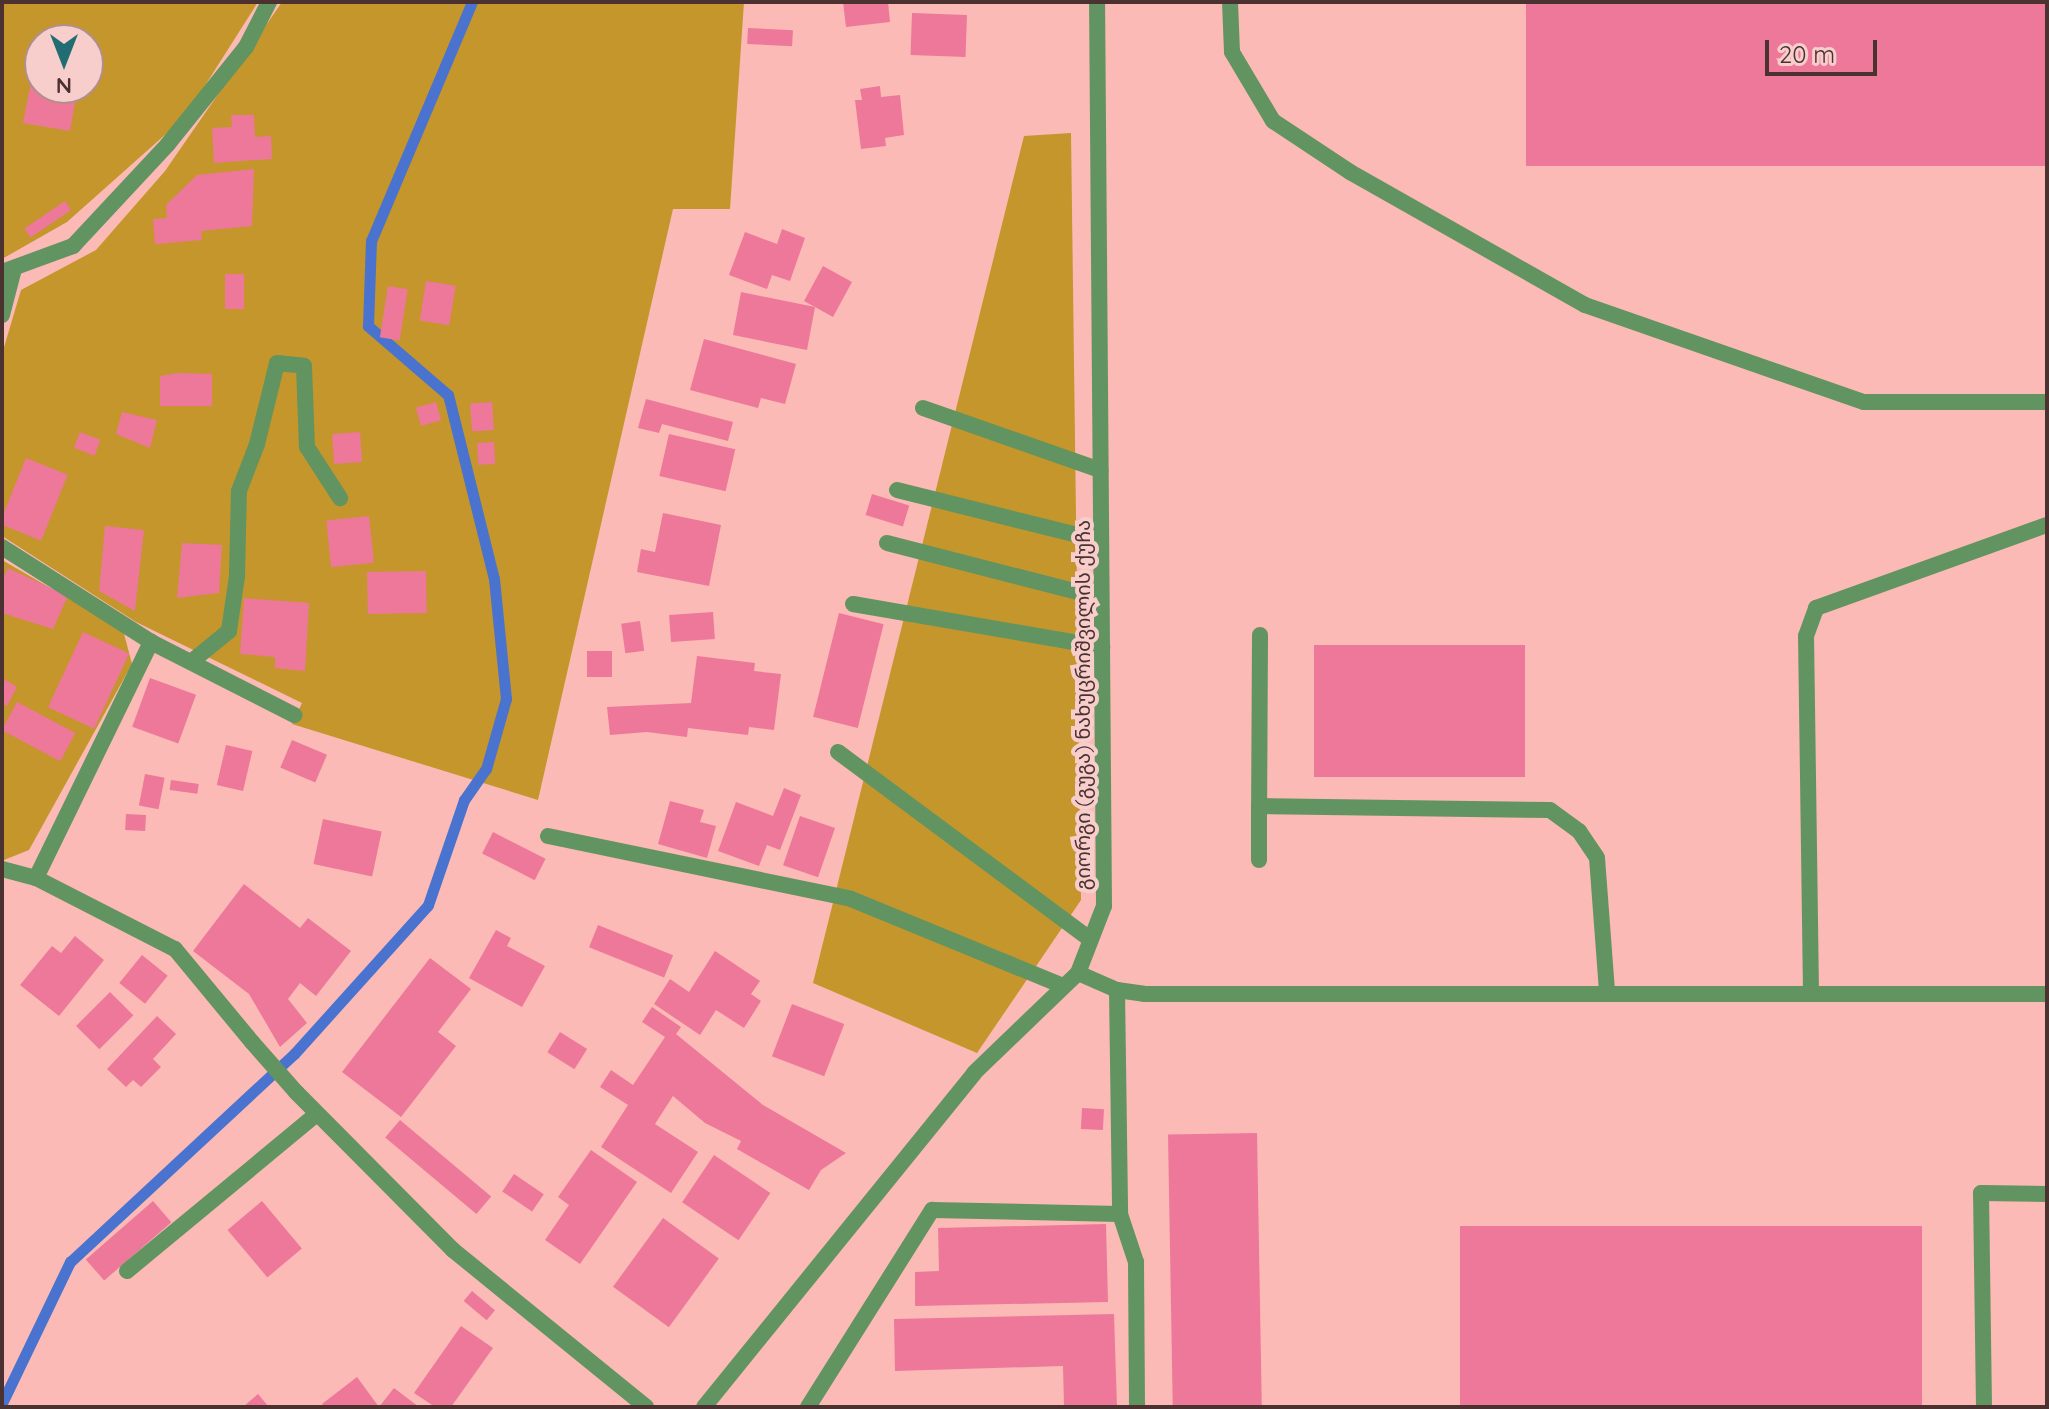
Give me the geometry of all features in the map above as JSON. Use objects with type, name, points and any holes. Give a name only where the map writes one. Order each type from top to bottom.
[{"type":"street","points":[[2,315],[8,270],[73,246],[178,132],[246,47],[269,2]]},
{"type":"street","name":"გიორგი (გუგა) ნახუცრიშვილის ქუჩა","points":[[704,1407],[974,1073],[1078,973],[1104,906],[1097,2]]},
{"type":"street","points":[[1230,2],[1232,52],[1273,121],[1350,172],[1585,305],[1864,402],[2047,402]]},
{"type":"street","points":[[191,662],[229,631],[237,576],[239,491],[277,363],[304,366],[307,447],[340,498]]},
{"type":"street","points":[[923,408],[1100,470]]},
{"type":"street","points":[[897,490],[1101,541]]},
{"type":"street","points":[[1811,992],[1806,636],[1816,608],[2047,525]]},
{"type":"street","points":[[887,543],[1101,598]]},
{"type":"street","points":[[2,547],[151,642],[294,715]]},
{"type":"street","points":[[853,604],[1102,647]]},
{"type":"street","points":[[1259,860],[1260,635]]},
{"type":"street","points":[[36,878],[151,642]]},
{"type":"street","points":[[838,752],[1090,939]]},
{"type":"street","points":[[1259,806],[1550,810],[1579,831],[1597,858],[1607,991]]},
{"type":"street","points":[[548,836],[851,899],[1063,986]]},
{"type":"street","points":[[2,869],[36,878],[175,949],[296,1092],[453,1250],[646,1407]]},
{"type":"street","points":[[1078,973],[1117,990],[2047,994]]},
{"type":"street","points":[[1117,990],[1120,1214],[1136,1262],[1137,1407]]},
{"type":"street","points":[[127,1271],[317,1114]]},
{"type":"street","points":[[1984,1407],[1981,1193],[2047,1194]]},
{"type":"street","points":[[808,1407],[932,1210],[1120,1214]]},
{"type":"shaded area","points":[[2,2],[258,2],[185,117],[67,222],[2,259]]},
{"type":"shaded area","points":[[282,2],[744,2],[730,209],[673,209],[538,800],[292,724],[302,703],[136,622],[2,536],[2,354],[21,290],[96,250],[165,171]]},
{"type":"shaded area","points":[[1071,133],[1081,900],[977,1053],[813,983],[1024,136]]},
{"type":"shaded area","points":[[2,560],[123,630],[132,664],[29,850],[4,860]]},
{"type":"building","points":[[843,2],[888,2],[890,22],[846,27]]},
{"type":"building","points":[[1526,2],[2047,2],[2047,166],[1526,166]]},
{"type":"building","points":[[912,13],[967,15],[966,57],[911,55]]},
{"type":"building","points":[[748,28],[793,30],[792,46],[747,44]]},
{"type":"building","points":[[880,86],[881,97],[900,95],[904,135],[885,138],[886,146],[861,149],[855,100],[862,100],[860,89]]},
{"type":"building","points":[[27,104],[75,104],[70,131],[23,123]]},
{"type":"building","points":[[231,115],[254,115],[255,137],[271,136],[272,159],[214,163],[212,128],[232,127]]},
{"type":"building","points":[[254,169],[252,226],[201,231],[202,240],[155,244],[153,219],[167,218],[166,205],[197,175]]},
{"type":"building","points":[[65,201],[71,210],[31,238],[24,228]]},
{"type":"building","points":[[782,229],[805,238],[790,281],[772,275],[767,289],[729,275],[745,232],[777,244]]},
{"type":"building","points":[[823,266],[852,282],[833,317],[804,301]]},
{"type":"building","points":[[225,274],[244,274],[244,309],[225,309]]},
{"type":"building","points":[[426,281],[456,286],[449,325],[420,321]]},
{"type":"building","points":[[388,286],[408,289],[400,340],[380,337]]},
{"type":"building","points":[[741,292],[815,307],[807,350],[733,335]]},
{"type":"building","points":[[704,339],[796,364],[785,404],[761,398],[758,408],[690,390]]},
{"type":"building","points":[[212,374],[212,406],[160,406],[160,376]]},
{"type":"building","points":[[646,399],[733,422],[728,441],[662,424],[659,433],[638,428]]},
{"type":"building","points":[[436,402],[441,420],[421,426],[416,408]]},
{"type":"building","points":[[492,402],[494,430],[472,431],[470,404]]},
{"type":"building","points":[[122,412],[157,420],[150,448],[116,434]]},
{"type":"building","points":[[80,432],[101,440],[94,456],[74,448]]},
{"type":"building","points":[[360,432],[362,462],[334,464],[332,434]]},
{"type":"building","points":[[669,434],[735,449],[726,491],[659,476]]},
{"type":"building","points":[[494,442],[495,464],[478,465],[477,443]]},
{"type":"building","points":[[26,458],[68,475],[41,541],[2,525],[2,517]]},
{"type":"building","points":[[872,494],[909,505],[903,526],[866,515]]},
{"type":"building","points":[[663,513],[721,525],[709,586],[637,572],[641,549],[655,552]]},
{"type":"building","points":[[369,516],[374,563],[331,567],[326,520]]},
{"type":"building","points":[[105,526],[144,530],[135,611],[99,591]]},
{"type":"building","points":[[182,543],[222,545],[219,593],[177,598]]},
{"type":"building","points":[[8,568],[68,596],[53,629],[2,613],[2,581]]},
{"type":"building","points":[[426,571],[427,613],[368,614],[367,572]]},
{"type":"building","points":[[244,598],[309,603],[305,671],[275,668],[275,657],[240,654]]},
{"type":"building","points":[[713,612],[715,639],[671,642],[669,615]]},
{"type":"building","points":[[839,613],[884,624],[858,728],[813,717]]},
{"type":"building","points":[[640,621],[644,651],[625,653],[621,624]]},
{"type":"building","points":[[83,632],[129,654],[94,729],[48,707]]},
{"type":"building","points":[[1314,645],[1525,645],[1525,777],[1314,777]]},
{"type":"building","points":[[587,651],[612,651],[612,677],[587,677]]},
{"type":"building","points":[[697,656],[755,663],[754,671],[781,674],[774,730],[749,727],[748,735],[688,728],[687,737],[647,732],[610,735],[607,707],[691,703]]},
{"type":"building","points":[[2,678],[17,687],[7,706],[2,704]]},
{"type":"building","points":[[150,678],[196,695],[178,744],[132,727]]},
{"type":"building","points":[[17,702],[75,733],[60,761],[2,730]]},
{"type":"building","points":[[292,740],[327,755],[315,782],[280,768]]},
{"type":"building","points":[[226,745],[252,751],[243,791],[217,785]]},
{"type":"building","points":[[145,774],[165,778],[159,809],[139,805]]},
{"type":"building","points":[[171,780],[199,784],[197,794],[170,790]]},
{"type":"building","points":[[784,788],[801,795],[780,850],[767,845],[759,866],[718,851],[736,802],[773,816]]},
{"type":"building","points":[[670,801],[704,810],[700,822],[716,826],[707,858],[658,844]]},
{"type":"building","points":[[126,814],[146,815],[145,831],[125,830]]},
{"type":"building","points":[[800,816],[835,828],[818,877],[783,865]]},
{"type":"building","points":[[323,819],[382,831],[372,876],[313,864]]},
{"type":"building","points":[[493,832],[546,859],[535,880],[482,853]]},
{"type":"building","points":[[244,884],[300,928],[308,918],[351,951],[316,996],[300,983],[288,999],[307,1023],[280,1047],[249,994],[193,951]]},
{"type":"building","points":[[598,925],[673,955],[664,978],[589,947]]},
{"type":"building","points":[[496,930],[511,938],[507,946],[545,966],[522,1007],[469,978]]},
{"type":"building","points":[[75,936],[104,960],[59,1016],[20,985],[52,946],[61,953]]},
{"type":"building","points":[[715,951],[760,981],[751,994],[761,1001],[744,1028],[716,1010],[700,1035],[654,1004],[670,979],[689,992]]},
{"type":"building","points":[[142,955],[168,976],[145,1004],[119,983]]},
{"type":"building","points":[[430,958],[471,989],[438,1032],[456,1046],[401,1117],[342,1072]]},
{"type":"building","points":[[110,992],[133,1015],[99,1049],[76,1026]]},
{"type":"building","points":[[792,1004],[844,1024],[824,1076],[772,1056]]},
{"type":"building","points":[[652,1007],[681,1027],[676,1034],[763,1105],[846,1153],[821,1170],[809,1190],[737,1149],[741,1141],[705,1123],[673,1096],[655,1124],[698,1152],[671,1193],[601,1147],[628,1105],[600,1087],[611,1070],[633,1085],[665,1037],[642,1022]]},
{"type":"building","points":[[157,1016],[176,1034],[153,1059],[161,1067],[141,1087],[133,1080],[126,1087],[107,1069]]},
{"type":"building","points":[[560,1032],[587,1049],[574,1069],[547,1052]]},
{"type":"building","points":[[1082,1108],[1104,1109],[1103,1130],[1081,1129]]},
{"type":"building","points":[[400,1120],[491,1196],[476,1214],[385,1138]]},
{"type":"building","points":[[1257,1133],[1262,1407],[1173,1407],[1168,1135]]},
{"type":"building","points":[[591,1150],[637,1182],[580,1264],[545,1240],[569,1205],[558,1197]]},
{"type":"building","points":[[714,1155],[770,1193],[739,1240],[682,1202]]},
{"type":"building","points":[[514,1174],[544,1194],[532,1212],[502,1191]]},
{"type":"building","points":[[153,1201],[171,1222],[104,1281],[86,1259]]},
{"type":"building","points":[[262,1201],[302,1248],[267,1277],[228,1230]]},
{"type":"building","points":[[663,1218],[719,1259],[669,1327],[613,1287]]},
{"type":"building","points":[[1106,1224],[1108,1302],[915,1306],[915,1272],[939,1271],[938,1228]]},
{"type":"building","points":[[1460,1226],[1922,1226],[1922,1407],[1460,1407]]},
{"type":"building","points":[[472,1291],[495,1310],[487,1320],[464,1301]]},
{"type":"building","points":[[1114,1314],[1117,1407],[1064,1407],[1063,1366],[895,1371],[894,1319]]},
{"type":"building","points":[[461,1326],[493,1348],[451,1407],[435,1407],[414,1393]]},
{"type":"building","points":[[357,1377],[379,1407],[325,1407],[322,1404]]},
{"type":"building","points":[[394,1388],[419,1407],[379,1407]]},
{"type":"building","points":[[258,1394],[269,1407],[243,1407]]},
{"type":"waterway","points":[[2,1403],[70,1262],[294,1054],[428,905],[464,800],[486,769],[506,699],[494,579],[448,395],[368,326],[371,241],[472,2]]}]
